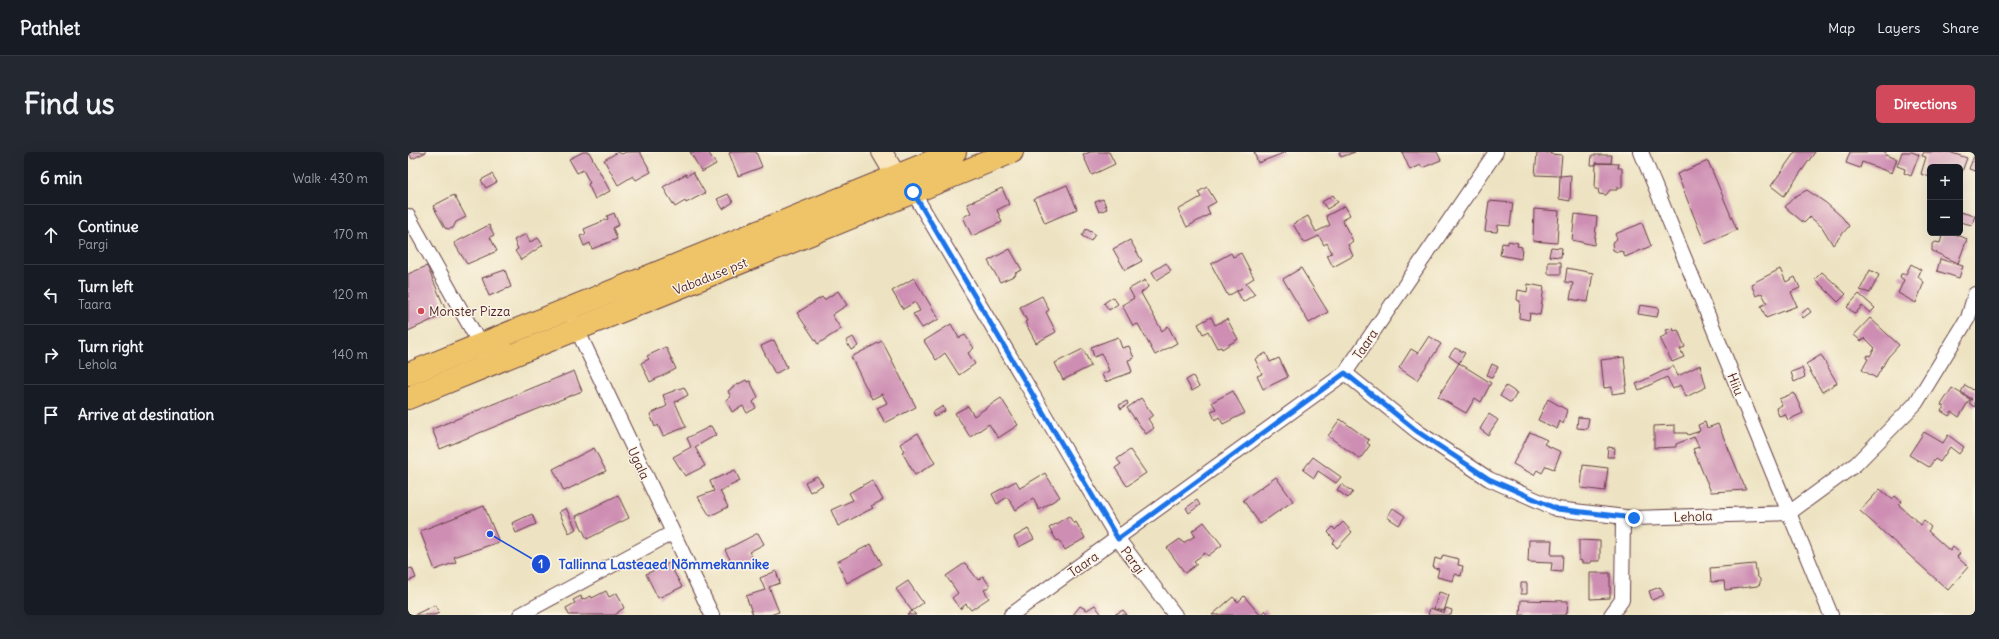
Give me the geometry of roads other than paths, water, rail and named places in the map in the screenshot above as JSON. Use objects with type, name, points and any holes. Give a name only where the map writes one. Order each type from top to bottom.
[{"type":"highway","name":"Vabaduse pst","points":[[408,374],[955,152]]},
{"type":"highway","name":"Vabaduse pst","points":[[408,398],[1012,152]]},
{"type":"street","points":[[882,152],[896,176],[913,192]]},
{"type":"street","name":"Taara","points":[[1011,615],[1118,539],[1345,373],[1496,152]]},
{"type":"street","name":"Hiiu","points":[[1641,152],[1831,615]]},
{"type":"street","name":"Pargi","points":[[913,192],[1118,539],[1175,615]]},
{"type":"street","points":[[408,216],[479,346],[487,366]]},
{"type":"street","points":[[1789,513],[1856,464],[1916,403],[1968,318],[1975,294]]},
{"type":"street","name":"Ugala","points":[[568,310],[712,615]]},
{"type":"street","name":"Lehola","points":[[1345,373],[1418,432],[1489,479],[1557,509],[1634,518],[1789,513]]},
{"type":"street","points":[[1611,615],[1622,600],[1623,517]]},
{"type":"street","points":[[520,615],[672,533]]},
{"type":"place","name":"Monster Pizza","points":[[421,311]]},
{"type":"place","name":"Tallinna Lasteaed Nõmmekannike","points":[[490,534]]}]
